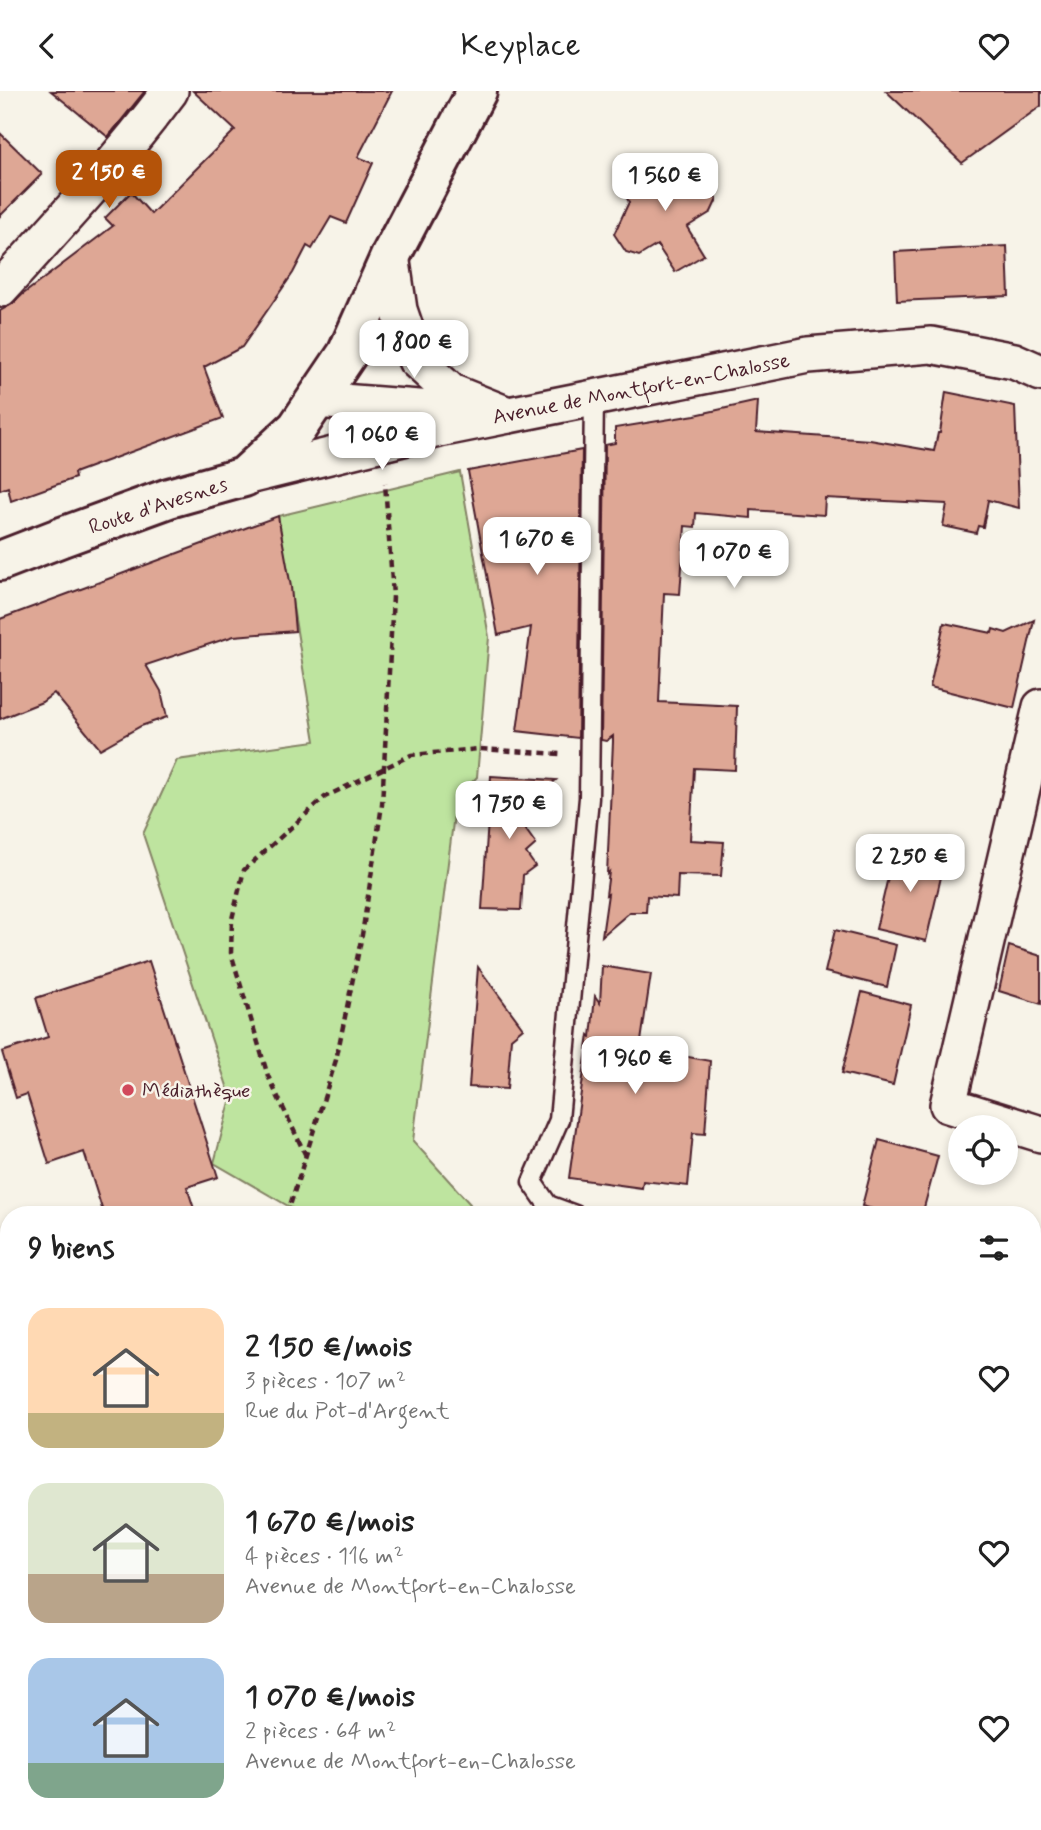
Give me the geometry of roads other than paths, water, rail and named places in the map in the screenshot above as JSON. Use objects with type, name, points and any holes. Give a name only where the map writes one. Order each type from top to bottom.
[{"type":"main road","name":"Route d'Avesnes","points":[[0,561],[169,498],[244,477],[296,428],[347,354],[391,255],[477,91]]},
{"type":"street","points":[[0,289],[83,197],[170,91]]},
{"type":"street","points":[[391,255],[399,310],[416,360],[451,392],[508,415]]},
{"type":"street","name":"Avenue de Montfort-en-Chalosse","points":[[244,477],[439,429],[808,355],[931,345],[1014,361],[1041,373]]},
{"type":"street","points":[[316,400],[508,415]]},
{"type":"street","points":[[1041,707],[948,1105],[1041,1135]]},
{"type":"lane","points":[[551,1206],[532,1182],[559,1120],[589,798],[594,398]]},
{"type":"place","name":"Médiathèque","points":[[128,1090]]}]
